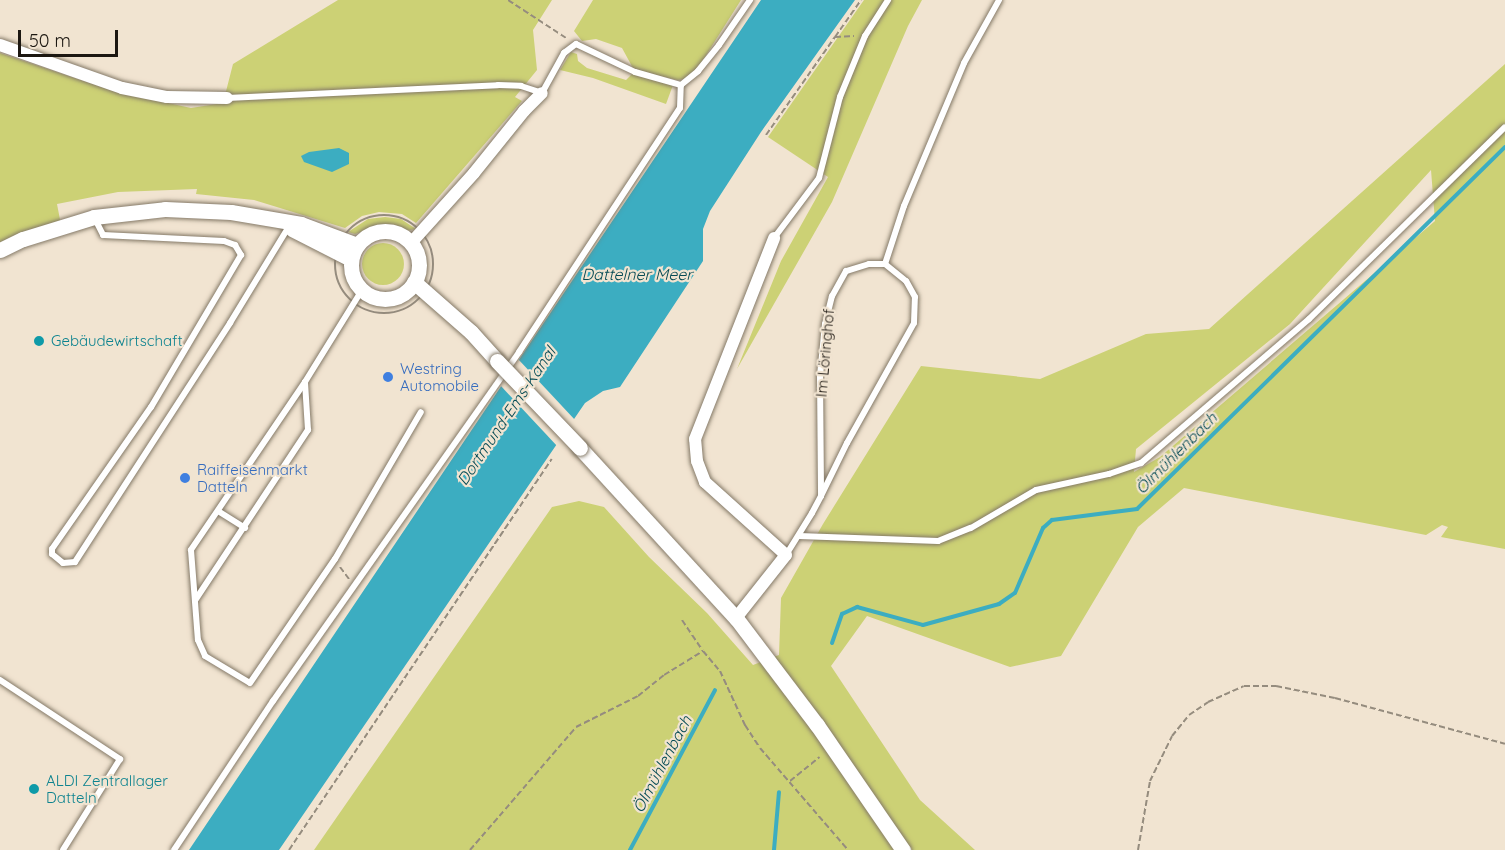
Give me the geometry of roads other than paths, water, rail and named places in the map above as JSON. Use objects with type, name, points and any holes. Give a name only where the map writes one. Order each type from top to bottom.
[{"type":"street","points":[[0,45],[122,88],[167,97],[227,98]]},
{"type":"street","points":[[542,93],[524,111],[417,238],[419,287],[471,332],[736,618],[833,747],[903,850]]},
{"type":"street","points":[[0,250],[22,239],[94,217],[165,208],[201,209],[301,224],[354,252]]},
{"type":"street","points":[[261,217],[338,244]]},
{"type":"street","points":[[417,238],[402,236],[390,231],[366,236],[354,252],[351,270],[362,290],[372,296],[395,297],[419,287]]},
{"type":"street","points":[[774,238],[695,440],[697,461],[705,482],[786,555]]},
{"type":"street","name":"Im Löringhof","points":[[736,618],[786,555]]},
{"type":"lane","points":[[174,850],[273,701],[519,352],[680,108],[681,85],[698,71],[750,0]]},
{"type":"lane","points":[[774,238],[819,178],[840,97],[866,36],[888,0]]},
{"type":"lane","points":[[885,264],[904,206],[964,63],[999,0]]},
{"type":"lane","points":[[227,98],[498,85],[521,86],[542,93],[564,53],[576,44],[635,72],[681,85]]},
{"type":"lane","points":[[799,536],[822,539],[938,541],[972,528],[1036,490],[1109,474],[1141,463],[1309,320],[1505,127]]},
{"type":"lane","points":[[94,217],[103,235],[224,241],[235,245],[241,255],[151,407],[52,549],[52,554],[63,563],[75,562],[230,323],[288,228]]},
{"type":"lane","name":"Im Löringhof","points":[[786,555],[799,536],[821,496],[847,443],[914,323],[915,297],[906,281],[885,264],[869,264],[846,271],[832,296],[825,324],[820,376],[821,496]]},
{"type":"lane","points":[[362,290],[305,382],[191,550],[198,640],[205,656],[250,683],[335,559],[421,412]]},
{"type":"lane","points":[[195,599],[245,528],[308,430],[305,382]]},
{"type":"lane","points":[[218,511],[245,528]]},
{"type":"lane","points":[[0,680],[120,759],[63,850]]},
{"type":"water","name":"Dattelner Meer","points":[[761,0],[855,0],[761,132],[710,211],[703,229],[703,261],[620,387],[603,391],[585,403],[279,850],[189,850]]},
{"type":"water","points":[[339,148],[349,153],[349,164],[332,172],[304,162],[301,156],[309,152]]},
{"type":"waterway","name":"Ölmühlenbach","points":[[832,643],[842,614],[857,607],[923,625],[999,604],[1015,593],[1043,528],[1052,520],[1137,509],[1505,147]]},
{"type":"waterway","name":"Ölmühlenbach","points":[[630,850],[715,690]]},
{"type":"waterway","name":"Ölmühlenbach","points":[[774,850],[779,792]]},
{"type":"place","name":"Gebäudewirtschaft","points":[[39,341]]},
{"type":"place","name":"Westring Automobile","points":[[388,377]]},
{"type":"place","name":"Raiffeisenmarkt Datteln","points":[[185,478]]},
{"type":"place","name":"ALDI Zentrallager Datteln","points":[[34,789]]},
{"type":"water label","name":"Dortmund-Ems-Kanal","points":[[506,416]]}]
